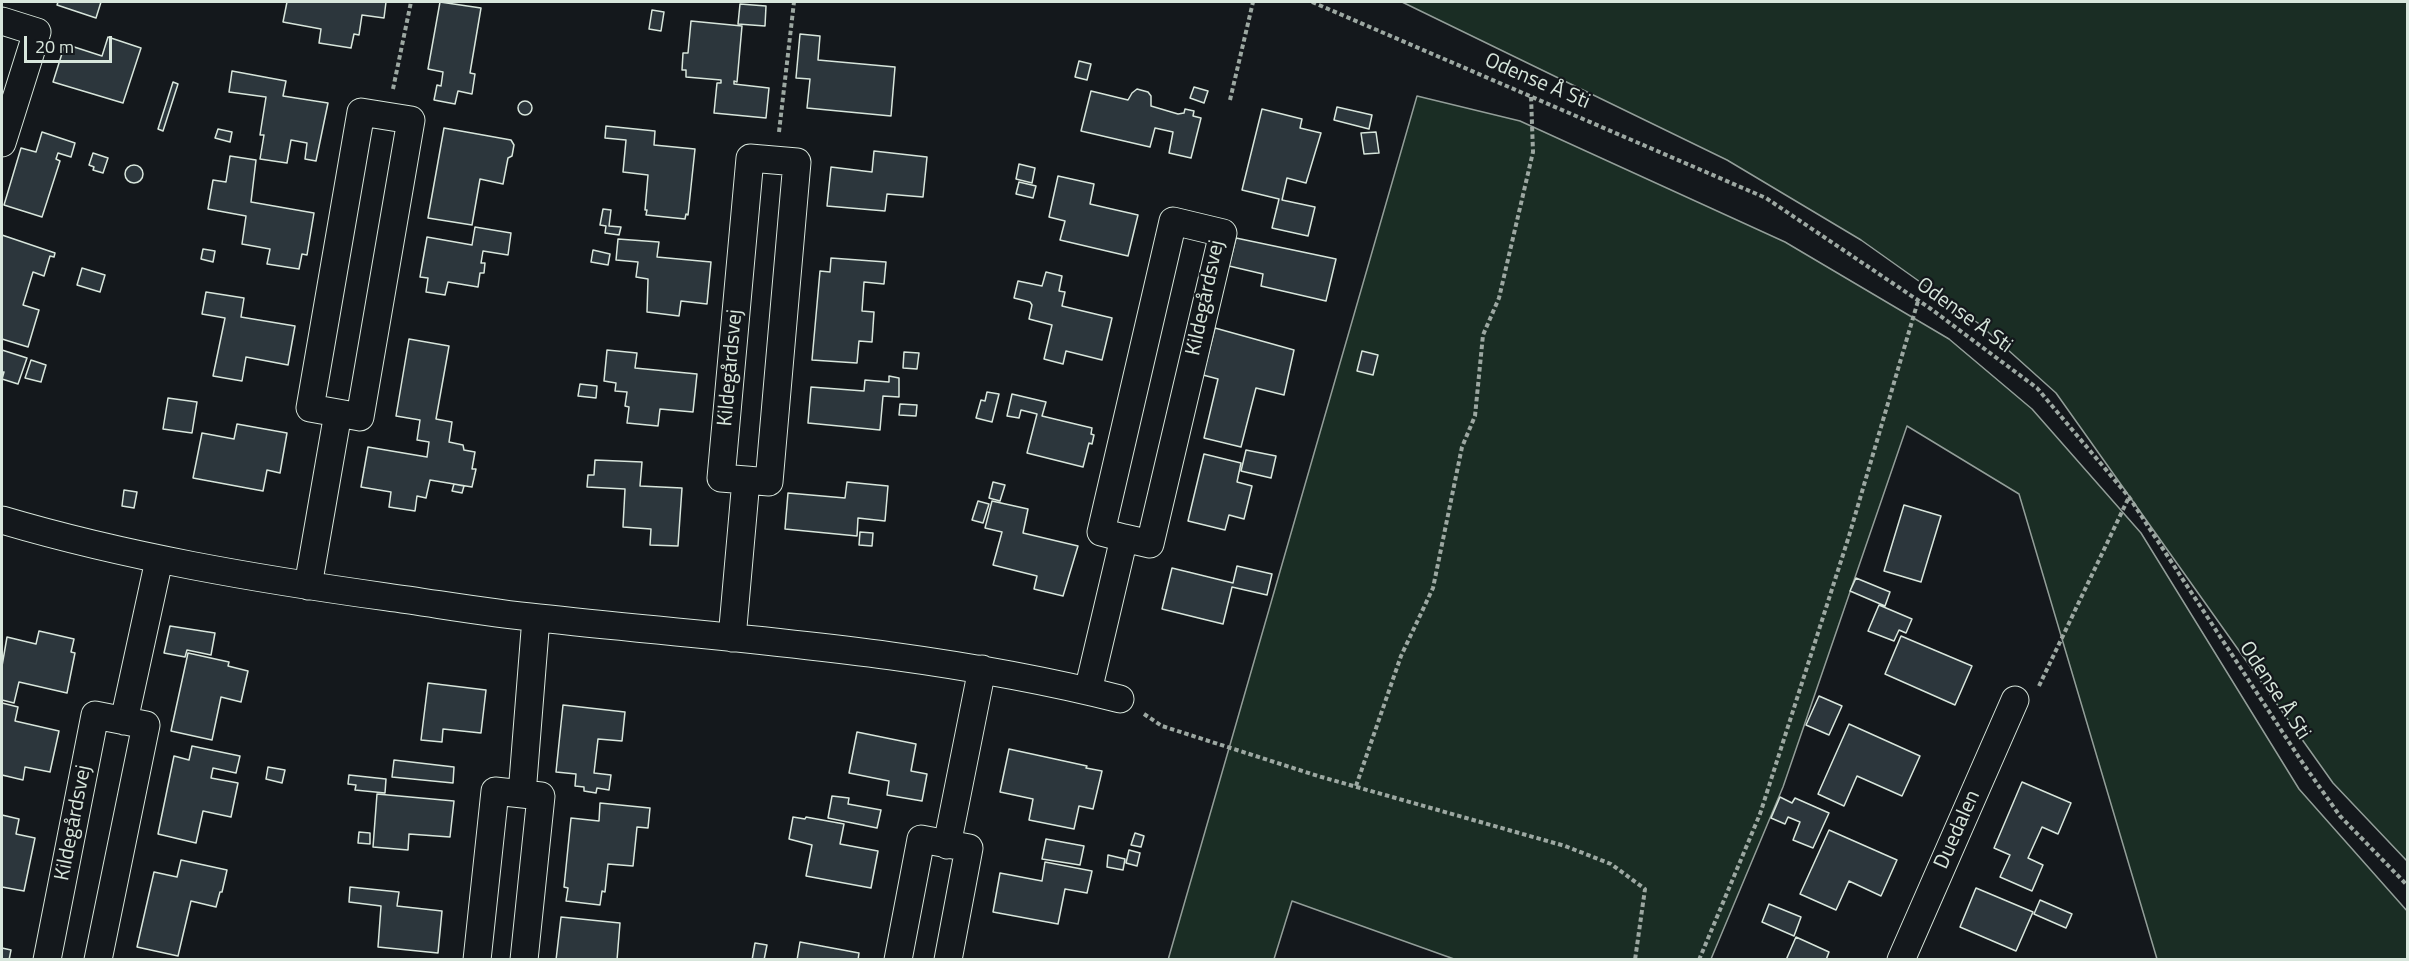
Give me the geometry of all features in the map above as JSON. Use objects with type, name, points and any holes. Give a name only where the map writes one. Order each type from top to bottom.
[{"type":"street","points":[[2,21],[37,32],[2,143]]},
{"type":"street","points":[[361,112],[411,120],[360,417],[338,413],[310,408],[361,112]]},
{"type":"street","name":"Kildegårdsvej","points":[[750,158],[797,162],[769,482],[746,480],[721,478],[750,158]]},
{"type":"street","name":"Kildegårdsvej","points":[[1173,221],[1223,233],[1150,544],[1124,538],[1101,532],[1173,221]]},
{"type":"street","points":[[308,586],[338,413]]},
{"type":"street","points":[[732,638],[746,480]]},
{"type":"street","points":[[2,520],[159,560],[308,586],[536,618],[732,638],[982,669],[1120,699]]},
{"type":"street","points":[[1088,691],[1124,538]]},
{"type":"street","points":[[124,721],[159,560]]},
{"type":"street","points":[[522,794],[536,618]]},
{"type":"street","points":[[947,844],[982,669]]},
{"type":"street","name":"Duedalen","points":[[1901,960],[2015,700]]},
{"type":"street","name":"Kildegårdsvej","points":[[47,960],[95,715],[146,725],[98,960]]},
{"type":"street","points":[[477,960],[495,792],[541,796],[524,960]]},
{"type":"street","points":[[898,960],[921,839],[969,848],[948,960]]},
{"type":"path","points":[[388,116],[411,2]]},
{"type":"path","points":[[776,160],[794,2]]},
{"type":"path","points":[[1230,100],[1253,2]]},
{"type":"path","name":"Odense Å Sti","points":[[1312,2],[1766,198],[1918,301],[2037,388],[2129,497],[2304,765],[2340,816],[2408,886]]},
{"type":"path","points":[[1356,786],[1401,656],[1433,588],[1462,447],[1475,416],[1483,335],[1499,298],[1533,152],[1531,96]]},
{"type":"path","points":[[1699,960],[1760,814],[1849,536],[1918,301]]},
{"type":"path","points":[[2015,700],[2041,685],[2129,497]]},
{"type":"path","points":[[1120,699],[1162,726],[1356,786],[1565,846],[1611,864],[1645,889],[1635,960]]},
{"type":"green space","points":[[1402,2],[2407,2],[2407,861],[2333,783],[2056,393],[1978,323],[1861,240],[1727,160]]},
{"type":"green space","points":[[1417,96],[1520,121],[1785,242],[1949,339],[2032,409],[2141,533],[2299,789],[2408,912],[2407,959],[2157,959],[2019,494],[1907,426],[1783,787],[1711,959],[1454,959],[1292,901],[1274,959],[1168,960]]},
{"type":"building","points":[[58,2],[101,2],[96,18],[57,5]]},
{"type":"building","points":[[287,2],[386,2],[384,18],[362,15],[359,35],[354,34],[351,48],[319,43],[321,29],[283,22]]},
{"type":"building","points":[[440,2],[481,8],[470,73],[475,74],[472,94],[458,91],[455,104],[434,100],[437,85],[441,86],[443,72],[428,69]]},
{"type":"building","points":[[740,4],[766,6],[765,26],[738,24]]},
{"type":"building","points":[[652,10],[664,12],[661,31],[649,29]]},
{"type":"building","points":[[691,21],[742,26],[737,82],[734,81],[734,84],[769,88],[766,118],[714,113],[717,83],[721,83],[721,80],[686,77],[686,70],[682,70],[683,53],[688,53]]},
{"type":"building","points":[[800,34],[820,36],[818,60],[895,67],[891,116],[807,108],[810,79],[796,78]]},
{"type":"building","points":[[108,37],[141,48],[123,103],[53,82],[65,44],[102,56]]},
{"type":"building","points":[[1079,61],[1091,64],[1087,80],[1075,77]]},
{"type":"building","points":[[232,71],[286,81],[283,96],[328,103],[316,161],[305,159],[307,143],[291,140],[287,163],[260,159],[264,135],[260,135],[266,97],[229,92]]},
{"type":"building","points":[[173,82],[178,84],[163,131],[158,129]]},
{"type":"building","points":[[1194,87],[1208,91],[1204,103],[1190,98]]},
{"type":"building","points":[[1137,89],[1148,92],[1151,96],[1151,106],[1178,114],[1184,113],[1185,109],[1194,111],[1193,116],[1201,118],[1191,158],[1169,153],[1173,132],[1155,128],[1150,147],[1081,131],[1091,91],[1128,100]]},
{"type":"building","points":[[525,101],[530,103],[532,108],[530,113],[525,115],[520,113],[518,108],[520,103]]},
{"type":"building","points":[[1337,107],[1372,115],[1369,129],[1334,120]]},
{"type":"building","points":[[1262,109],[1302,119],[1300,128],[1321,133],[1306,183],[1287,178],[1282,200],[1315,207],[1308,236],[1272,228],[1279,199],[1242,190]]},
{"type":"building","points":[[606,126],[655,131],[654,145],[695,149],[688,215],[686,214],[685,219],[646,215],[648,175],[623,172],[626,140],[605,138]]},
{"type":"building","points":[[444,128],[511,140],[514,145],[512,156],[508,158],[503,184],[480,179],[472,225],[428,218]]},
{"type":"building","points":[[218,129],[232,132],[230,142],[215,138]]},
{"type":"building","points":[[42,132],[75,143],[71,157],[58,153],[56,159],[60,161],[42,217],[4,205],[21,148],[36,152]]},
{"type":"building","points":[[1376,132],[1379,153],[1364,154],[1361,133]]},
{"type":"building","points":[[874,151],[927,157],[923,197],[887,194],[885,211],[827,206],[831,167],[872,172]]},
{"type":"building","points":[[93,153],[108,158],[103,173],[93,170],[94,167],[89,165]]},
{"type":"building","points":[[230,156],[256,160],[251,202],[314,213],[307,255],[302,254],[299,269],[267,264],[270,249],[242,244],[246,216],[208,209],[213,180],[226,182]]},
{"type":"building","points":[[1019,164],[1035,168],[1032,183],[1016,179]]},
{"type":"building","points":[[130,165],[138,165],[143,170],[141,181],[130,183],[125,178],[125,170]]},
{"type":"building","points":[[1058,176],[1094,184],[1090,204],[1138,215],[1128,256],[1060,240],[1065,221],[1049,217]]},
{"type":"building","points":[[1019,182],[1036,186],[1033,198],[1016,194]]},
{"type":"building","points":[[603,209],[611,210],[609,226],[621,227],[619,235],[605,233],[606,226],[600,225]]},
{"type":"building","points":[[475,227],[511,233],[508,255],[483,251],[481,263],[485,263],[484,273],[480,273],[478,287],[448,282],[445,295],[426,292],[428,278],[420,277],[427,237],[472,245]]},
{"type":"building","points":[[2,235],[55,253],[54,257],[50,256],[44,276],[33,272],[23,305],[39,310],[28,347],[2,339]]},
{"type":"building","points":[[1236,238],[1336,259],[1326,301],[1261,286],[1263,274],[1229,266]]},
{"type":"building","points":[[618,239],[659,242],[657,257],[711,262],[707,304],[681,301],[679,316],[647,312],[648,279],[636,277],[638,262],[616,260]]},
{"type":"building","points":[[203,249],[215,251],[213,262],[201,259]]},
{"type":"building","points":[[593,250],[610,254],[608,265],[591,262]]},
{"type":"building","points":[[831,258],[886,262],[884,284],[864,282],[862,311],[874,312],[872,342],[859,341],[857,363],[812,360],[820,271],[830,272]]},
{"type":"building","points":[[82,268],[105,275],[100,292],[77,285]]},
{"type":"building","points":[[1046,272],[1062,276],[1059,291],[1065,292],[1062,306],[1112,318],[1102,360],[1066,351],[1063,364],[1044,359],[1052,325],[1029,319],[1032,305],[1030,302],[1014,298],[1018,281],[1042,286]]},
{"type":"building","points":[[206,292],[244,298],[241,317],[295,326],[288,365],[246,357],[242,381],[213,376],[225,318],[202,314]]},
{"type":"building","points":[[1215,328],[1294,350],[1284,395],[1256,388],[1241,447],[1204,438],[1218,379],[1203,375]]},
{"type":"building","points":[[409,339],[449,346],[436,419],[452,422],[449,442],[463,445],[464,450],[475,452],[472,469],[476,469],[472,487],[430,480],[426,498],[417,496],[415,511],[389,507],[391,492],[361,487],[368,447],[427,457],[429,442],[417,440],[420,420],[396,416]]},
{"type":"building","points":[[2,350],[27,358],[18,384],[2,379],[4,372],[2,372]]},
{"type":"building","points":[[607,350],[637,353],[635,368],[697,374],[693,412],[660,409],[658,426],[627,423],[629,407],[625,406],[627,392],[615,391],[616,383],[604,381]]},
{"type":"building","points":[[1362,351],[1378,355],[1373,375],[1357,371]]},
{"type":"building","points":[[904,352],[919,353],[917,369],[903,368]]},
{"type":"building","points":[[31,360],[46,365],[41,382],[25,378]]},
{"type":"building","points":[[889,376],[899,378],[899,397],[883,396],[880,430],[808,423],[811,387],[864,391],[865,380],[889,382]]},
{"type":"building","points":[[580,384],[597,386],[596,398],[578,396]]},
{"type":"building","points":[[987,392],[999,394],[992,422],[976,418],[981,400],[985,401]]},
{"type":"building","points":[[1012,394],[1046,402],[1042,416],[1092,428],[1091,434],[1094,435],[1092,444],[1089,443],[1083,467],[1027,453],[1037,414],[1021,410],[1019,418],[1007,416]]},
{"type":"building","points":[[168,398],[197,402],[192,433],[163,429]]},
{"type":"building","points":[[900,404],[917,405],[916,416],[899,415]]},
{"type":"building","points":[[237,424],[287,433],[280,473],[267,470],[263,491],[193,478],[202,433],[234,439]]},
{"type":"building","points":[[1246,450],[1276,456],[1271,478],[1241,471]]},
{"type":"building","points":[[1204,454],[1241,463],[1237,482],[1252,486],[1244,519],[1229,515],[1225,530],[1188,521]]},
{"type":"building","points":[[595,460],[642,462],[640,486],[682,488],[678,546],[650,545],[651,529],[623,527],[625,489],[587,487],[588,475],[594,475]]},
{"type":"building","points":[[847,482],[888,486],[885,521],[858,518],[857,536],[785,529],[788,493],[845,498]]},
{"type":"building","points":[[993,482],[1005,485],[1000,501],[989,498]]},
{"type":"building","points":[[454,484],[464,486],[462,493],[452,491]]},
{"type":"building","points":[[124,490],[137,492],[134,508],[122,506]]},
{"type":"building","points":[[978,501],[989,504],[983,523],[972,520]]},
{"type":"building","points":[[992,501],[1028,509],[1023,533],[1078,546],[1063,596],[1034,589],[1037,576],[993,565],[1002,532],[985,528]]},
{"type":"building","points":[[1904,505],[1941,516],[1921,582],[1884,571]]},
{"type":"building","points":[[860,532],[873,533],[872,546],[859,545]]},
{"type":"building","points":[[1237,566],[1272,574],[1267,595],[1232,587],[1223,624],[1162,609],[1172,568],[1233,583]]},
{"type":"building","points":[[1856,578],[1890,592],[1885,606],[1850,591]]},
{"type":"building","points":[[1879,605],[1912,619],[1906,633],[1899,630],[1894,641],[1868,631]]},
{"type":"building","points":[[170,626],[215,633],[211,655],[187,650],[185,657],[164,653]]},
{"type":"building","points":[[39,631],[74,639],[71,652],[75,653],[67,693],[19,682],[14,703],[2,700],[2,666],[7,637],[36,644]]},
{"type":"building","points":[[1901,636],[1972,666],[1955,705],[1885,674]]},
{"type":"building","points":[[188,653],[229,662],[228,666],[248,671],[241,702],[221,697],[212,740],[171,731]]},
{"type":"building","points":[[428,683],[486,690],[481,733],[443,729],[442,742],[421,740]]},
{"type":"building","points":[[1819,696],[1842,706],[1829,735],[1806,725]]},
{"type":"building","points":[[2,703],[18,707],[15,721],[59,731],[50,772],[25,767],[23,780],[2,775]]},
{"type":"building","points":[[563,705],[625,712],[622,741],[598,739],[594,773],[611,775],[609,790],[597,788],[596,793],[584,791],[584,787],[575,786],[576,774],[556,772]]},
{"type":"building","points":[[1849,724],[1920,756],[1902,796],[1857,776],[1844,806],[1818,794]]},
{"type":"building","points":[[857,732],[916,744],[911,771],[927,774],[922,801],[887,795],[889,781],[849,773]]},
{"type":"building","points":[[192,746],[240,756],[236,773],[213,768],[211,778],[238,783],[231,817],[203,811],[196,843],[158,834],[174,756],[189,760]]},
{"type":"building","points":[[1009,749],[1102,771],[1093,809],[1079,806],[1074,829],[1029,820],[1033,799],[1000,792]]},
{"type":"building","points":[[394,760],[454,767],[453,783],[392,777]]},
{"type":"building","points":[[268,767],[285,770],[282,783],[266,779]]},
{"type":"building","points":[[349,775],[386,779],[385,793],[355,790],[356,785],[348,784]]},
{"type":"building","points":[[2022,782],[2071,803],[2058,834],[2042,827],[2028,858],[2043,865],[2032,891],[2000,877],[2010,855],[1994,848]]},
{"type":"building","points":[[377,794],[454,801],[450,837],[409,834],[408,850],[373,847]]},
{"type":"building","points":[[832,796],[849,798],[848,804],[881,810],[877,828],[828,818]]},
{"type":"building","points":[[1780,797],[1792,803],[1795,798],[1829,813],[1813,848],[1793,840],[1800,822],[1788,817],[1785,824],[1771,818]]},
{"type":"building","points":[[600,803],[650,808],[648,828],[637,827],[633,866],[608,864],[605,892],[602,891],[600,905],[566,901],[568,888],[564,887],[571,818],[599,821]]},
{"type":"building","points":[[2,815],[19,819],[16,834],[35,838],[24,891],[2,887]]},
{"type":"building","points":[[793,817],[844,824],[840,844],[878,851],[871,888],[806,876],[812,845],[789,839]]},
{"type":"building","points":[[1829,830],[1897,860],[1881,896],[1849,881],[1836,910],[1800,894]]},
{"type":"building","points":[[359,832],[370,833],[370,844],[358,843]]},
{"type":"building","points":[[1135,833],[1144,836],[1141,847],[1131,845]]},
{"type":"building","points":[[1046,839],[1084,846],[1080,865],[1042,859]]},
{"type":"building","points":[[1129,850],[1140,853],[1137,866],[1126,863]]},
{"type":"building","points":[[1108,855],[1125,859],[1123,870],[1107,867]]},
{"type":"building","points":[[181,860],[227,870],[216,907],[191,901],[178,956],[137,947],[154,872],[177,877]]},
{"type":"building","points":[[1045,862],[1092,871],[1087,893],[1065,889],[1058,924],[993,912],[1000,873],[1042,881]]},
{"type":"building","points":[[350,887],[399,892],[397,906],[442,911],[438,953],[378,947],[381,906],[349,902]]},
{"type":"building","points":[[1976,888],[2033,912],[2016,951],[1960,927]]},
{"type":"building","points":[[2040,900],[2072,914],[2066,928],[2034,914]]},
{"type":"building","points":[[1769,904],[1801,917],[1794,936],[1762,922]]},
{"type":"building","points":[[561,917],[620,923],[617,960],[556,960]]},
{"type":"building","points":[[1796,937],[1829,952],[1826,960],[1786,960]]},
{"type":"building","points":[[800,942],[859,953],[858,960],[797,960]]},
{"type":"building","points":[[755,943],[767,945],[764,960],[752,960]]},
{"type":"building","points":[[2,948],[11,950],[9,960],[2,960]]}]
